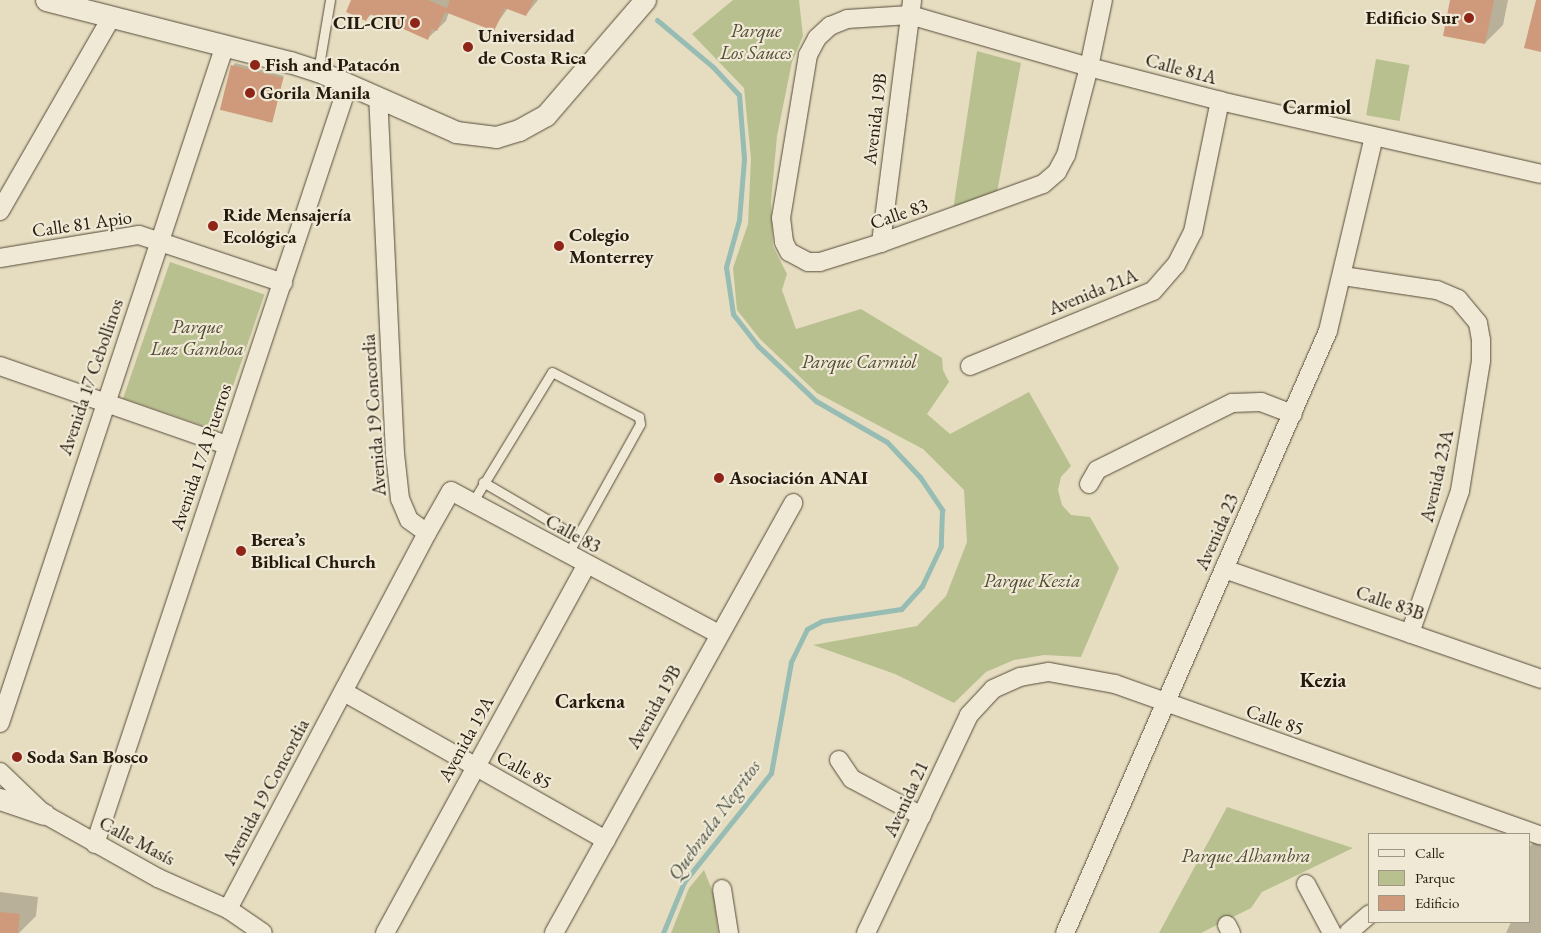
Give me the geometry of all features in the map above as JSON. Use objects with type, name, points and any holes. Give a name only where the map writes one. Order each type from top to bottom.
[{"type":"street","points":[[46,0],[110,18],[225,45],[318,71],[456,132],[496,138],[519,130],[546,115],[568,93],[645,0]]},
{"type":"street","points":[[1089,66],[1103,0]]},
{"type":"street","name":"Calle 81A","points":[[789,252],[781,218],[808,55],[817,38],[830,26],[847,19],[911,8],[1089,66],[1220,102],[1541,174]]},
{"type":"street","name":"Avenida 19B","points":[[880,244],[911,8]]},
{"type":"street","points":[[0,211],[110,18]]},
{"type":"street","name":"Avenida 17 Cebollinos","points":[[0,723],[104,402],[225,45]]},
{"type":"street","name":"Calle 83","points":[[789,252],[802,260],[820,262],[880,244],[1043,184],[1057,172],[1066,155],[1089,66]]},
{"type":"street","name":"Avenida 17A Puerros","points":[[95,844],[227,445],[284,283],[348,85]]},
{"type":"street","name":"Avenida 19 Concordia","points":[[228,909],[427,533],[409,520],[406,513],[400,498],[394,454],[378,97]]},
{"type":"street","name":"Avenida 21A","points":[[970,366],[1153,291],[1176,265],[1193,232],[1220,102]]},
{"type":"street","name":"Avenida 23","points":[[1065,933],[1328,331],[1343,276],[1374,138]]},
{"type":"street","name":"Calle 81 Apio","points":[[0,258],[139,235],[284,283]]},
{"type":"street","name":"Avenida 23A","points":[[1343,276],[1437,290],[1458,299],[1478,323],[1481,361],[1460,491],[1410,633]]},
{"type":"street","points":[[0,366],[227,445]]},
{"type":"street","points":[[1089,484],[1097,470],[1232,403],[1261,402],[1293,414]]},
{"type":"street","name":"Calle 83","points":[[427,533],[451,491],[586,566],[719,634]]},
{"type":"street","name":"Avenida 19B","points":[[554,933],[793,503]]},
{"type":"street","name":"Avenida 19A","points":[[385,933],[586,566]]},
{"type":"street","name":"Calle 83B","points":[[1224,569],[1541,679]]},
{"type":"street","name":"Calle 85","points":[[993,688],[1020,678],[1048,672],[1115,684],[1165,704],[1541,836]]},
{"type":"street","name":"Avenida 21","points":[[866,933],[969,715],[993,688]]},
{"type":"street","name":"Calle 85","points":[[344,692],[606,840]]},
{"type":"street","points":[[839,760],[852,779],[922,816]]},
{"type":"street","name":"Calle Masís","points":[[0,772],[44,814],[95,844],[228,909],[263,933]]},
{"type":"street","points":[[0,799],[44,814]]},
{"type":"street","points":[[1306,884],[1332,933]]},
{"type":"street","points":[[722,890],[729,933]]},
{"type":"street","points":[[1348,933],[1368,916]]},
{"type":"lane","points":[[318,71],[330,0]]},
{"type":"lane","points":[[472,503],[483,482],[552,372],[639,417],[640,424],[567,555]]},
{"type":"lane","points":[[483,482],[577,537]]},
{"type":"green space","points":[[733,0],[799,0],[803,36],[792,62],[777,136],[771,202],[773,246],[787,274],[782,290],[796,329],[861,309],[942,358],[943,370],[949,382],[927,414],[950,434],[1029,392],[1071,466],[1061,477],[1058,490],[1062,505],[1071,515],[1090,517],[1119,568],[1081,657],[1044,655],[1014,660],[986,672],[954,703],[895,674],[813,645],[917,626],[946,596],[967,542],[964,490],[923,449],[817,393],[760,339],[737,310],[733,268],[748,224],[751,158],[744,88],[692,34]]},
{"type":"green space","points":[[977,51],[1021,63],[997,192],[953,210]]},
{"type":"green space","points":[[1376,59],[1409,65],[1400,121],[1366,115]]},
{"type":"green space","name":"Parque Luz Gamboa","points":[[170,262],[265,295],[218,431],[123,398]]},
{"type":"green space","name":"Parque Alhambra","points":[[1227,807],[1353,848],[1262,892],[1251,908],[1201,933],[1159,933]]},
{"type":"green space","points":[[704,870],[714,895],[718,933],[671,933],[689,888]]},
{"type":"building","name":"CIL-CIU","points":[[351,0],[428,0],[447,8],[450,0],[534,0],[526,16],[505,8],[494,31],[445,12],[437,31],[432,29],[428,40],[370,14],[366,21],[346,12]]},
{"type":"building","name":"Edificio Sur","points":[[1450,0],[1494,0],[1485,44],[1443,36]]},
{"type":"building","points":[[1536,0],[1541,0],[1541,52],[1524,48]]},
{"type":"building","name":"Gorila Manila","points":[[231,65],[283,78],[272,123],[220,110]]},
{"type":"building","points":[[0,912],[20,914],[18,933],[0,933]]},
{"type":"waterway","name":"Quebrada Negritos","points":[[657,20],[713,67],[739,95],[744,159],[739,220],[726,267],[733,314],[758,346],[816,401],[887,442],[920,477],[942,510],[941,546],[922,586],[901,609],[822,621],[807,629],[791,662],[771,773],[684,882],[663,933]]},
{"type":"place","name":"Edificio Sur","points":[[1469,18]]},
{"type":"place","name":"CIL-CIU","points":[[415,23]]},
{"type":"place","name":"Universidad de Costa Rica","points":[[468,47]]},
{"type":"place","name":"Fish and Patacón","points":[[255,65]]},
{"type":"place","name":"Gorila Manila","points":[[250,93]]},
{"type":"place","name":"Ride Mensajería Ecológica","points":[[213,226]]},
{"type":"place","name":"Colegio Monterrey","points":[[559,246]]},
{"type":"place","name":"Asociación ANAI","points":[[719,478]]},
{"type":"place","name":"Berea’s Biblical Church","points":[[241,551]]},
{"type":"place","name":"Soda San Bosco","points":[[17,757]]},
{"type":"district","name":"Carmiol","points":[[1317,107]]},
{"type":"district","name":"Kezia","points":[[1323,680]]},
{"type":"district","name":"Carkena","points":[[590,701]]},
{"type":"park label","name":"Parque Los Sauces","points":[[756,42]]},
{"type":"park label","name":"Parque Carmiol","points":[[859,362]]},
{"type":"park label","name":"Parque Kezia","points":[[1032,581]]}]
